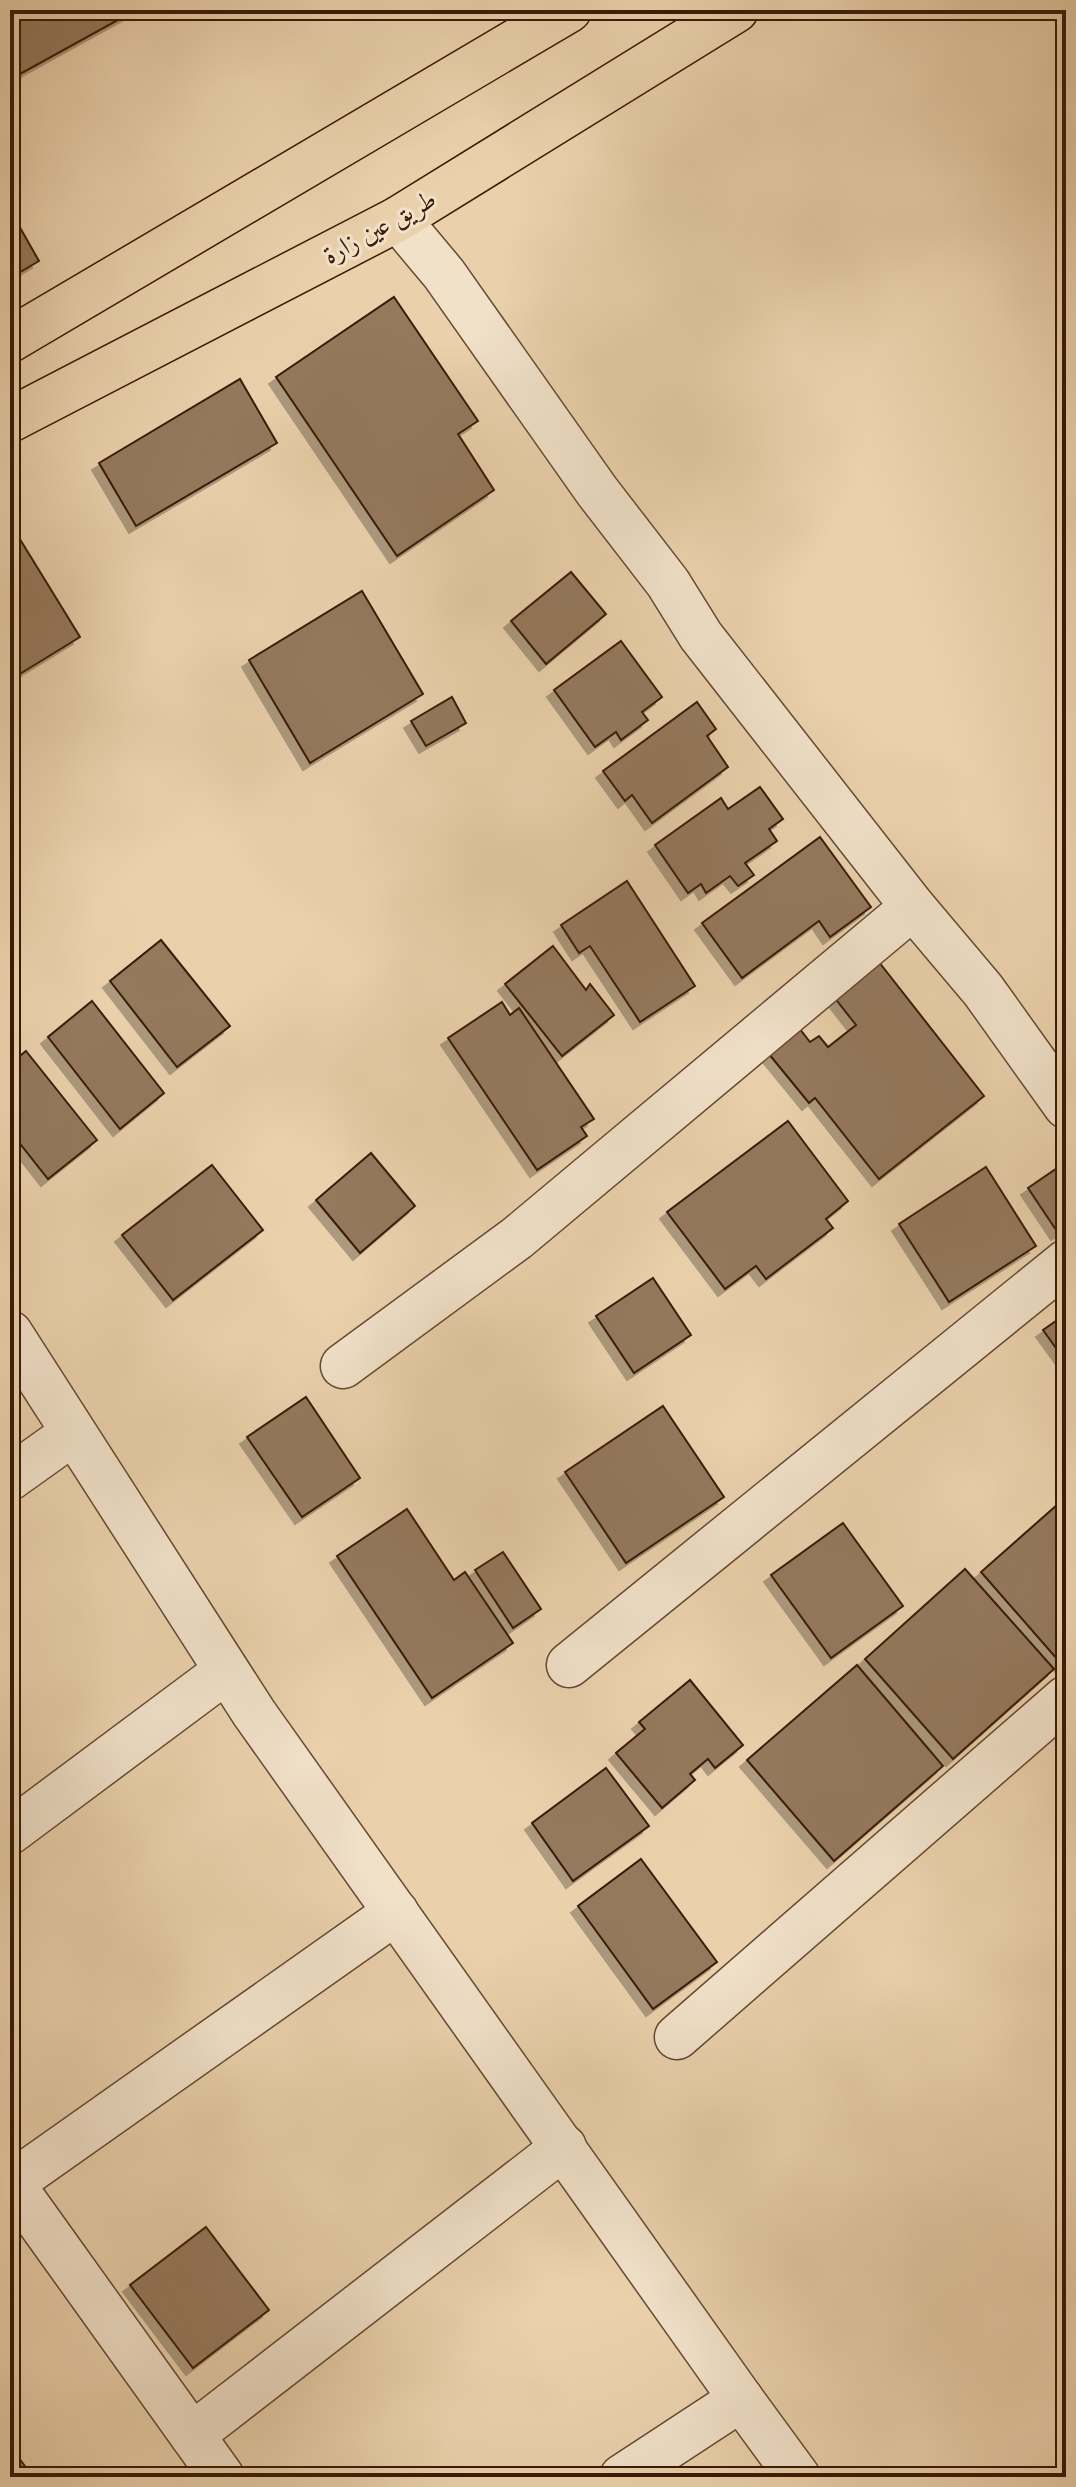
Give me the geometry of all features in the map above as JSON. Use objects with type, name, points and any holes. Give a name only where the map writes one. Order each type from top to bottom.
[{"type":"main road","points":[[10,340],[569,10]]},
{"type":"main road","name":"طريق عين زارة","points":[[10,420],[398,219],[736,10]]},
{"type":"street","points":[[398,219],[444,274],[597,491],[668,583],[701,636],[913,907],[983,990],[1066,1106]]},
{"type":"street","points":[[343,1366],[517,1238],[913,907]]},
{"type":"street","points":[[569,1665],[1066,1262]]},
{"type":"street","points":[[10,1333],[226,1671],[798,2477]]},
{"type":"street","points":[[10,1478],[73,1433]]},
{"type":"street","points":[[10,1832],[226,1671]]},
{"type":"street","points":[[677,2037],[1066,1698]]},
{"type":"street","points":[[222,2477],[11,2182],[396,1912]]},
{"type":"street","points":[[192,2435],[564,2147]]},
{"type":"street","points":[[622,2477],[741,2399]]},
{"type":"building","points":[[10,10],[136,10],[20,74],[10,54]]},
{"type":"building","points":[[10,210],[39,261],[10,278]]},
{"type":"building","points":[[394,297],[478,421],[458,434],[494,490],[397,556],[276,377]]},
{"type":"building","points":[[240,379],[277,443],[136,526],[99,463]]},
{"type":"building","points":[[10,523],[80,637],[10,680]]},
{"type":"building","points":[[571,572],[606,614],[546,664],[511,621]]},
{"type":"building","points":[[362,591],[423,694],[310,763],[249,660]]},
{"type":"building","points":[[621,641],[662,697],[642,712],[648,720],[621,740],[616,732],[595,747],[554,690]]},
{"type":"building","points":[[452,697],[466,723],[426,746],[411,721]]},
{"type":"building","points":[[697,702],[716,729],[707,736],[728,767],[652,823],[632,795],[625,801],[603,771]]},
{"type":"building","points":[[760,787],[783,819],[769,829],[777,841],[745,863],[754,875],[738,886],[730,876],[706,893],[701,884],[688,893],[655,845],[721,798],[728,809]]},
{"type":"building","points":[[820,837],[871,907],[830,937],[819,921],[742,978],[702,923]]},
{"type":"building","points":[[627,881],[695,986],[640,1022],[590,946],[579,953],[561,925]]},
{"type":"building","points":[[161,940],[230,1026],[177,1067],[110,981]]},
{"type":"building","points":[[553,946],[586,990],[590,984],[614,1015],[562,1056],[505,984]]},
{"type":"building","points":[[875,957],[984,1096],[879,1179],[815,1098],[809,1103],[764,1048],[799,1028],[810,1042],[819,1036],[828,1047],[856,1025],[830,992]]},
{"type":"building","points":[[92,1001],[164,1093],[120,1129],[48,1037]]},
{"type":"building","points":[[502,1002],[510,1015],[519,1008],[594,1119],[581,1127],[587,1136],[537,1170],[448,1038]]},
{"type":"building","points":[[26,1051],[97,1140],[48,1179],[10,1131],[10,1064]]},
{"type":"building","points":[[788,1121],[848,1201],[826,1219],[833,1228],[766,1279],[756,1266],[725,1289],[667,1212]]},
{"type":"building","points":[[371,1153],[415,1206],[360,1253],[316,1200]]},
{"type":"building","points":[[1066,1162],[1066,1228],[1058,1233],[1028,1188]]},
{"type":"building","points":[[212,1165],[263,1230],[173,1300],[122,1235]]},
{"type":"building","points":[[986,1167],[1036,1246],[949,1302],[899,1224]]},
{"type":"building","points":[[653,1278],[691,1335],[634,1373],[596,1316]]},
{"type":"building","points":[[1066,1314],[1066,1362],[1043,1330]]},
{"type":"building","points":[[306,1397],[360,1478],[302,1517],[247,1437]]},
{"type":"building","points":[[663,1406],[724,1497],[626,1563],[565,1472]]},
{"type":"building","points":[[1066,1497],[1066,1665],[1064,1667],[981,1572]]},
{"type":"building","points":[[407,1509],[454,1580],[465,1572],[513,1643],[432,1698],[337,1556]]},
{"type":"building","points":[[843,1523],[903,1606],[831,1658],[771,1575]]},
{"type":"building","points":[[503,1552],[541,1609],[513,1628],[475,1570]]},
{"type":"building","points":[[965,1569],[1054,1669],[953,1759],[865,1659]]},
{"type":"building","points":[[857,1665],[943,1766],[834,1861],[747,1760]]},
{"type":"building","points":[[690,1680],[743,1745],[715,1768],[708,1759],[690,1774],[695,1780],[662,1808],[616,1753],[645,1729],[639,1722]]},
{"type":"building","points":[[606,1768],[649,1826],[573,1881],[532,1823]]},
{"type":"building","points":[[641,1859],[717,1962],[653,2009],[578,1906]]},
{"type":"building","points":[[206,2227],[269,2310],[193,2368],[130,2285]]},
{"type":"building","points":[[10,2446],[33,2477],[10,2477]]}]
